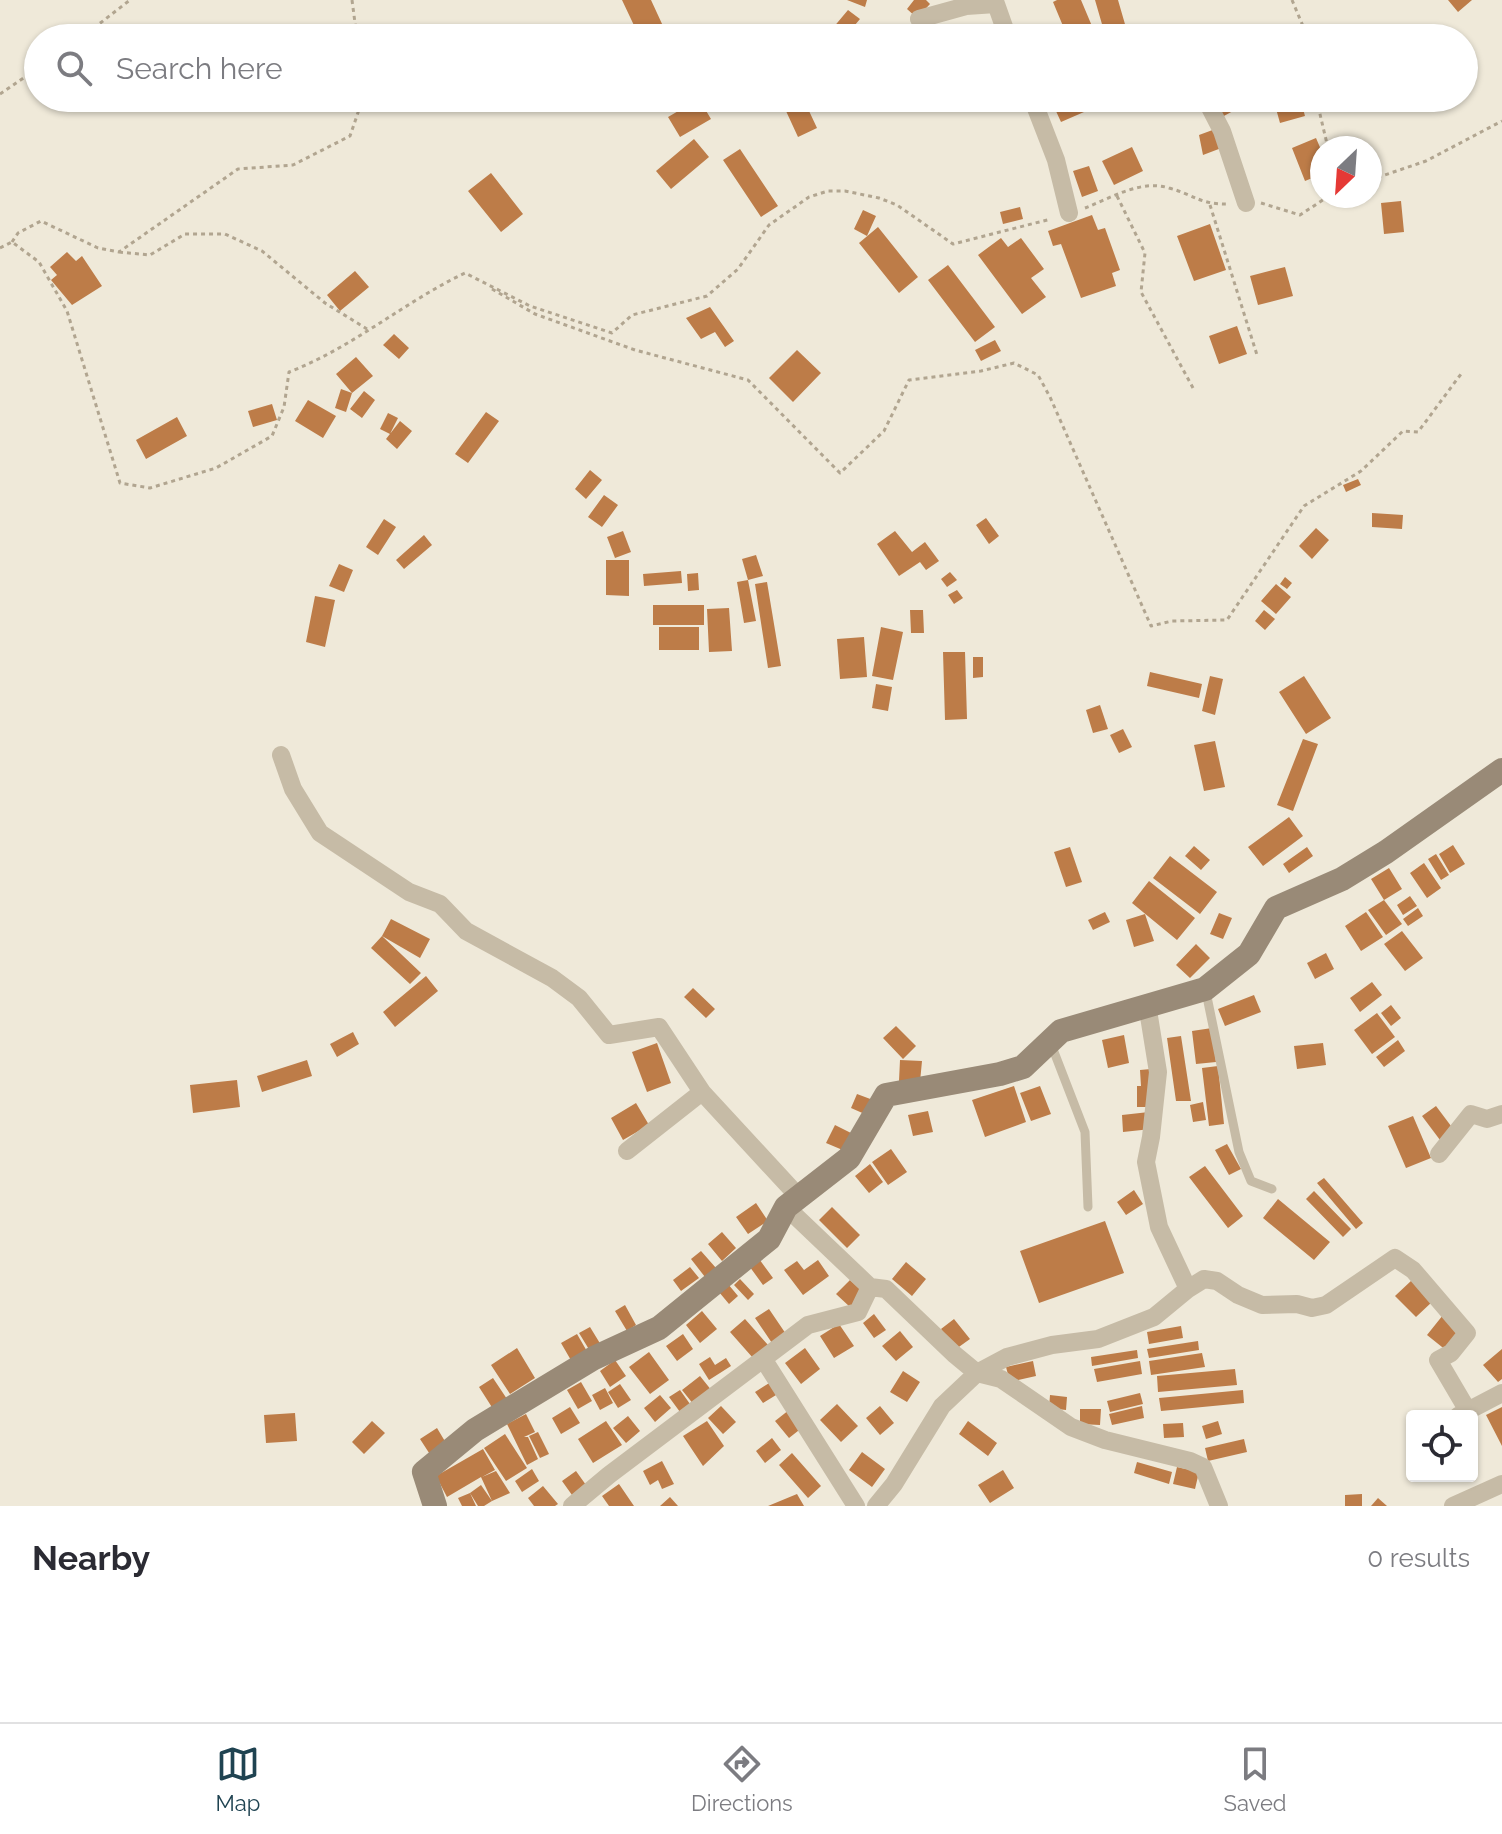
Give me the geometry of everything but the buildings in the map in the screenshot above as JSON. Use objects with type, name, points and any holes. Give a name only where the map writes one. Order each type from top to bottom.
[{"type":"street","points":[[919,19],[966,6],[996,4],[1003,24]]},
{"type":"street","points":[[1037,112],[1056,160],[1069,213]]},
{"type":"street","points":[[1212,112],[1222,131],[1246,203]]},
{"type":"street","points":[[281,755],[293,789],[320,833],[396,885],[440,904],[466,931],[552,978],[579,998],[609,1035],[659,1027],[702,1092],[792,1202],[870,1287],[886,1289],[977,1373],[1001,1379],[1071,1427],[1105,1440],[1203,1467],[1219,1506]]},
{"type":"street","points":[[435,1506],[424,1472],[475,1430],[594,1358],[659,1328],[769,1239],[792,1202],[849,1158],[886,1095],[1023,1067],[1061,1031],[1205,989],[1249,954],[1276,908],[1342,879],[1386,852],[1502,770]]},
{"type":"street","points":[[1147,1004],[1158,1072],[1146,1162],[1159,1227],[1188,1289]]},
{"type":"street","points":[[627,1151],[702,1092]]},
{"type":"street","points":[[1439,1154],[1471,1114],[1487,1119],[1502,1114]]},
{"type":"street","points":[[876,1506],[894,1484],[942,1406],[977,1373],[1007,1357],[1052,1345],[1098,1339],[1154,1317],[1204,1279],[1217,1281],[1238,1295],[1262,1305],[1297,1304],[1312,1308],[1326,1305],[1395,1258],[1413,1270],[1467,1333],[1451,1353],[1438,1360],[1461,1410]]},
{"type":"street","points":[[572,1506],[808,1325],[858,1312],[870,1287]]},
{"type":"street","points":[[764,1360],[847,1503]]},
{"type":"street","points":[[1470,1410],[1502,1393]]},
{"type":"street","points":[[1453,1506],[1502,1484]]},
{"type":"lane","points":[[1205,989],[1239,1152],[1251,1181],[1272,1189]]},
{"type":"lane","points":[[1050,1041],[1085,1132],[1088,1207]]},
{"type":"path","points":[[99,24],[130,0]]},
{"type":"path","points":[[352,0],[355,24]]},
{"type":"path","points":[[1292,0],[1302,24]]},
{"type":"path","points":[[0,94],[24,78]]},
{"type":"path","points":[[119,252],[238,169],[293,165],[350,136],[358,112]]},
{"type":"path","points":[[1319,112],[1325,136]]},
{"type":"path","points":[[1382,176],[1426,161],[1502,121]]},
{"type":"path","points":[[465,273],[530,306],[612,333],[632,315],[707,296],[738,269],[769,225],[809,197],[828,191],[845,191],[897,205],[953,244],[1069,213],[1142,185],[1168,187],[1210,205],[1263,202],[1300,215],[1311,208]]},
{"type":"path","points":[[1117,196],[1145,253],[1141,292],[1193,388]]},
{"type":"path","points":[[1210,205],[1257,355]]},
{"type":"path","points":[[0,248],[12,242],[18,233],[41,221],[98,248],[150,255],[185,234],[225,234],[262,251],[325,303],[367,329]]},
{"type":"path","points":[[12,242],[39,262],[67,311],[120,483],[150,488],[216,468],[272,436],[284,407],[289,372],[319,361],[432,289],[465,273]]},
{"type":"path","points":[[465,273],[535,314],[635,350],[748,380],[840,473],[884,431],[909,380],[981,371],[1014,363],[1038,375],[1151,626],[1172,621],[1227,620],[1304,506],[1361,471],[1403,431],[1418,432],[1461,374]]}]
